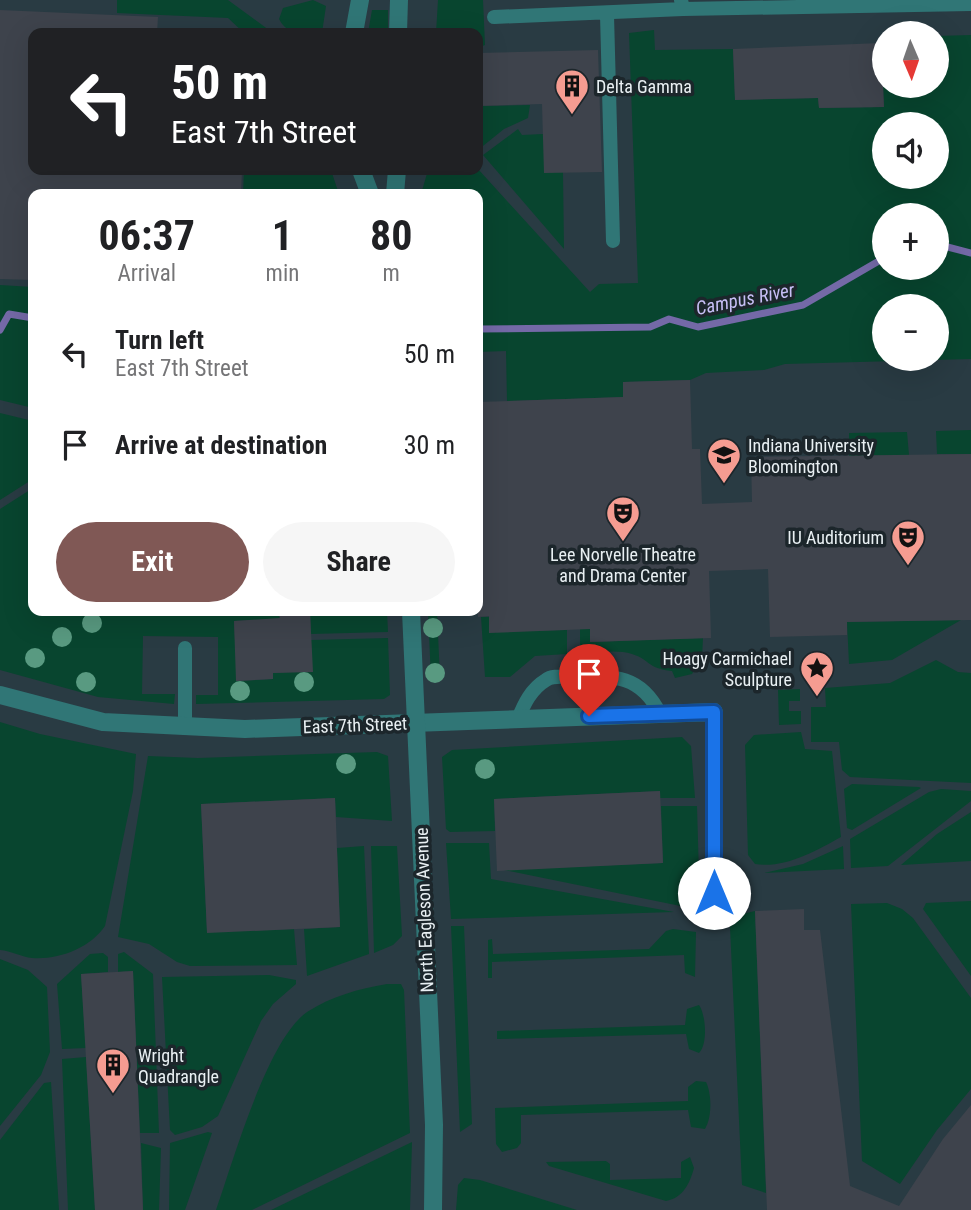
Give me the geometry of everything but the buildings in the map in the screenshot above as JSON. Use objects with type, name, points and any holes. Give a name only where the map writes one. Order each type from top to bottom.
[{"type":"street","points":[[355,28],[360,0]]},
{"type":"street","points":[[398,28],[399,0]]},
{"type":"street","name":"North Eagleson Avenue","points":[[411,616],[435,1144],[433,1210]]},
{"type":"street","name":"East 7th Street","points":[[0,695],[103,722],[185,728],[714,712],[714,921]]},
{"type":"lane","points":[[494,17],[607,15],[682,5],[971,4]]},
{"type":"lane","points":[[607,15],[613,241]]},
{"type":"lane","points":[[185,648],[185,728]]},
{"type":"lane","points":[[518,719],[534,690],[548,678],[617,676],[634,684],[653,699],[660,713]]},
{"type":"shaded area","name":"Indiana University Bloomington","points":[[0,0],[971,0],[971,1210],[0,1210]]},
{"type":"green space","points":[[117,0],[228,0],[266,28],[239,28],[228,18],[117,13]]},
{"type":"green space","points":[[313,0],[326,6],[323,28],[286,28],[279,19],[283,8]]},
{"type":"green space","points":[[438,0],[483,0],[485,45],[483,46],[483,28],[436,28]]},
{"type":"green space","points":[[372,10],[388,10],[388,28],[369,28]]},
{"type":"green space","points":[[654,30],[655,50],[733,49],[735,100],[818,98],[819,108],[884,107],[884,98],[949,98],[949,36],[971,35],[971,359],[949,360],[949,294],[872,294],[872,362],[785,364],[764,370],[706,373],[690,380],[623,382],[623,397],[507,401],[506,351],[483,352],[483,189],[422,189],[427,175],[483,174],[590,292],[599,284],[638,283],[629,33]]},
{"type":"green space","points":[[530,105],[528,118],[504,129],[483,146],[483,106]]},
{"type":"green space","points":[[518,129],[522,135],[543,134],[563,172],[564,249],[483,155]]},
{"type":"green space","points":[[244,175],[333,175],[337,189],[243,189]]},
{"type":"green space","points":[[0,285],[28,287],[28,407],[0,400]]},
{"type":"green space","points":[[0,413],[28,420],[28,482],[0,500]]},
{"type":"green space","points":[[971,430],[971,454],[937,454],[936,431]]},
{"type":"green space","points":[[907,432],[909,455],[849,456],[849,433]]},
{"type":"green space","points":[[28,491],[28,616],[279,616],[280,630],[271,619],[234,621],[237,681],[273,679],[273,673],[312,671],[311,640],[388,638],[390,695],[384,699],[196,704],[196,695],[218,695],[218,637],[143,636],[142,694],[175,694],[174,704],[98,697],[0,670],[0,509]]},
{"type":"green space","points":[[310,616],[387,616],[388,632],[311,634]]},
{"type":"green space","points":[[428,616],[437,616],[440,679],[431,679]]},
{"type":"green space","points":[[481,617],[489,617],[489,632],[567,630],[567,654],[535,656],[510,677],[485,677]]},
{"type":"green space","points":[[961,620],[892,660],[849,664],[847,622]]},
{"type":"green space","points":[[580,629],[590,629],[591,642],[703,638],[702,658],[692,674],[675,678],[672,671],[657,668],[632,654],[580,654]]},
{"type":"green space","points":[[936,660],[958,672],[971,673],[971,783],[850,777],[842,770],[839,742],[811,742],[811,707],[826,707],[825,688],[890,683]]},
{"type":"green space","points":[[800,689],[800,701],[789,701],[789,711],[801,711],[801,724],[779,725],[778,690]]},
{"type":"green space","points":[[0,722],[40,734],[136,754],[133,791],[105,926],[91,941],[63,955],[32,958],[0,950]]},
{"type":"green space","points":[[801,732],[805,749],[832,751],[841,837],[788,861],[755,864],[748,855],[745,745],[754,735]]},
{"type":"green space","points":[[682,737],[691,746],[695,798],[660,798],[660,791],[494,799],[495,831],[450,832],[446,829],[442,757],[452,750]]},
{"type":"green space","points":[[377,752],[388,756],[392,821],[336,817],[335,798],[201,804],[207,932],[294,929],[297,965],[190,966],[177,962],[149,944],[118,937],[148,756],[198,758]]},
{"type":"green space","points":[[852,784],[921,788],[852,830],[847,828],[844,789]]},
{"type":"green space","points":[[941,789],[971,791],[971,801],[888,866],[851,868],[850,839],[929,792]]},
{"type":"green space","points":[[661,806],[697,806],[700,910],[504,870],[663,863]]},
{"type":"green space","points":[[971,812],[971,861],[901,865],[937,834]]},
{"type":"green space","points":[[446,843],[489,843],[491,879],[674,912],[451,919]]},
{"type":"green space","points":[[364,846],[369,954],[307,976],[304,929],[340,927],[337,848]]},
{"type":"green space","points":[[371,846],[397,846],[402,936],[393,945],[374,953]]},
{"type":"green space","points":[[843,846],[844,869],[764,873],[803,864]]},
{"type":"green space","points":[[971,901],[971,976],[923,909],[926,903]]},
{"type":"green space","points":[[887,903],[902,909],[913,918],[971,998],[971,1089],[937,1130],[900,1184],[862,1161],[851,904]]},
{"type":"green space","points":[[755,911],[766,1193],[742,1185],[730,927],[738,915]]},
{"type":"green space","points":[[451,926],[464,926],[472,1124],[460,1132]]},
{"type":"green space","points":[[673,929],[696,932],[695,977],[685,973],[684,955],[492,962],[492,978],[488,978],[488,940],[492,939],[493,954],[649,949],[666,931]]},
{"type":"green space","points":[[124,952],[153,974],[159,1133],[140,1133],[133,971],[118,972],[118,954]]},
{"type":"green space","points":[[103,953],[108,957],[108,972],[81,974],[86,1048],[62,1049],[57,984],[90,954]]},
{"type":"green space","points":[[0,959],[28,970],[47,987],[50,1052],[41,1075],[0,1126]]},
{"type":"green space","points":[[269,975],[296,980],[296,984],[273,1004],[261,1021],[218,1116],[202,1127],[175,1135],[170,1130],[162,977]]},
{"type":"green space","points":[[387,984],[401,984],[404,990],[410,1133],[252,1210],[216,1210],[265,1074],[292,1027],[307,1012],[336,997]]},
{"type":"green space","points":[[699,1005],[705,1029],[704,1043],[699,1053],[689,1049],[686,1034],[497,1039],[497,1031],[685,1025],[687,1009]]},
{"type":"green space","points":[[86,1057],[95,1210],[68,1210],[62,1059]]},
{"type":"green space","points":[[696,1081],[706,1082],[709,1093],[710,1112],[705,1129],[691,1127],[688,1110],[521,1115],[521,1143],[517,1148],[502,1152],[496,1144],[495,1108],[688,1101],[688,1087]]},
{"type":"green space","points":[[51,1082],[59,1210],[0,1210],[0,1140],[44,1083]]},
{"type":"green space","points":[[212,1133],[185,1210],[169,1210],[170,1143]]},
{"type":"green space","points":[[412,1142],[410,1210],[271,1210]]},
{"type":"green space","points":[[141,1143],[161,1148],[159,1210],[143,1210]]},
{"type":"green space","points":[[690,1157],[694,1168],[688,1184],[677,1197],[666,1201],[549,1166],[546,1162],[606,1161],[610,1164],[610,1180],[681,1178],[681,1162]]},
{"type":"green space","points":[[464,1178],[480,1180],[577,1210],[456,1210],[458,1185]]},
{"type":"waterway","name":"Campus River","points":[[949,247],[971,253]]},
{"type":"waterway","name":"Campus River","points":[[483,329],[650,327],[669,319],[698,327],[803,305],[872,265]]},
{"type":"waterway","name":"Campus River","points":[[0,330],[9,314],[28,317]]},
{"type":"place","name":"Delta Gamma","points":[[572,116]]},
{"type":"place","name":"Indiana University Bloomington","points":[[724,485]]},
{"type":"place","name":"Lee Norvelle Theatre and Drama Center","points":[[623,543]]},
{"type":"place","name":"IU Auditorium","points":[[908,567]]},
{"type":"place","name":"Hoagy Carmichael Sculpture","points":[[817,698]]},
{"type":"place","name":"Wright Quadrangle","points":[[113,1095]]},
{"type":"route","points":[[589,716],[714,712],[714,893]]}]
